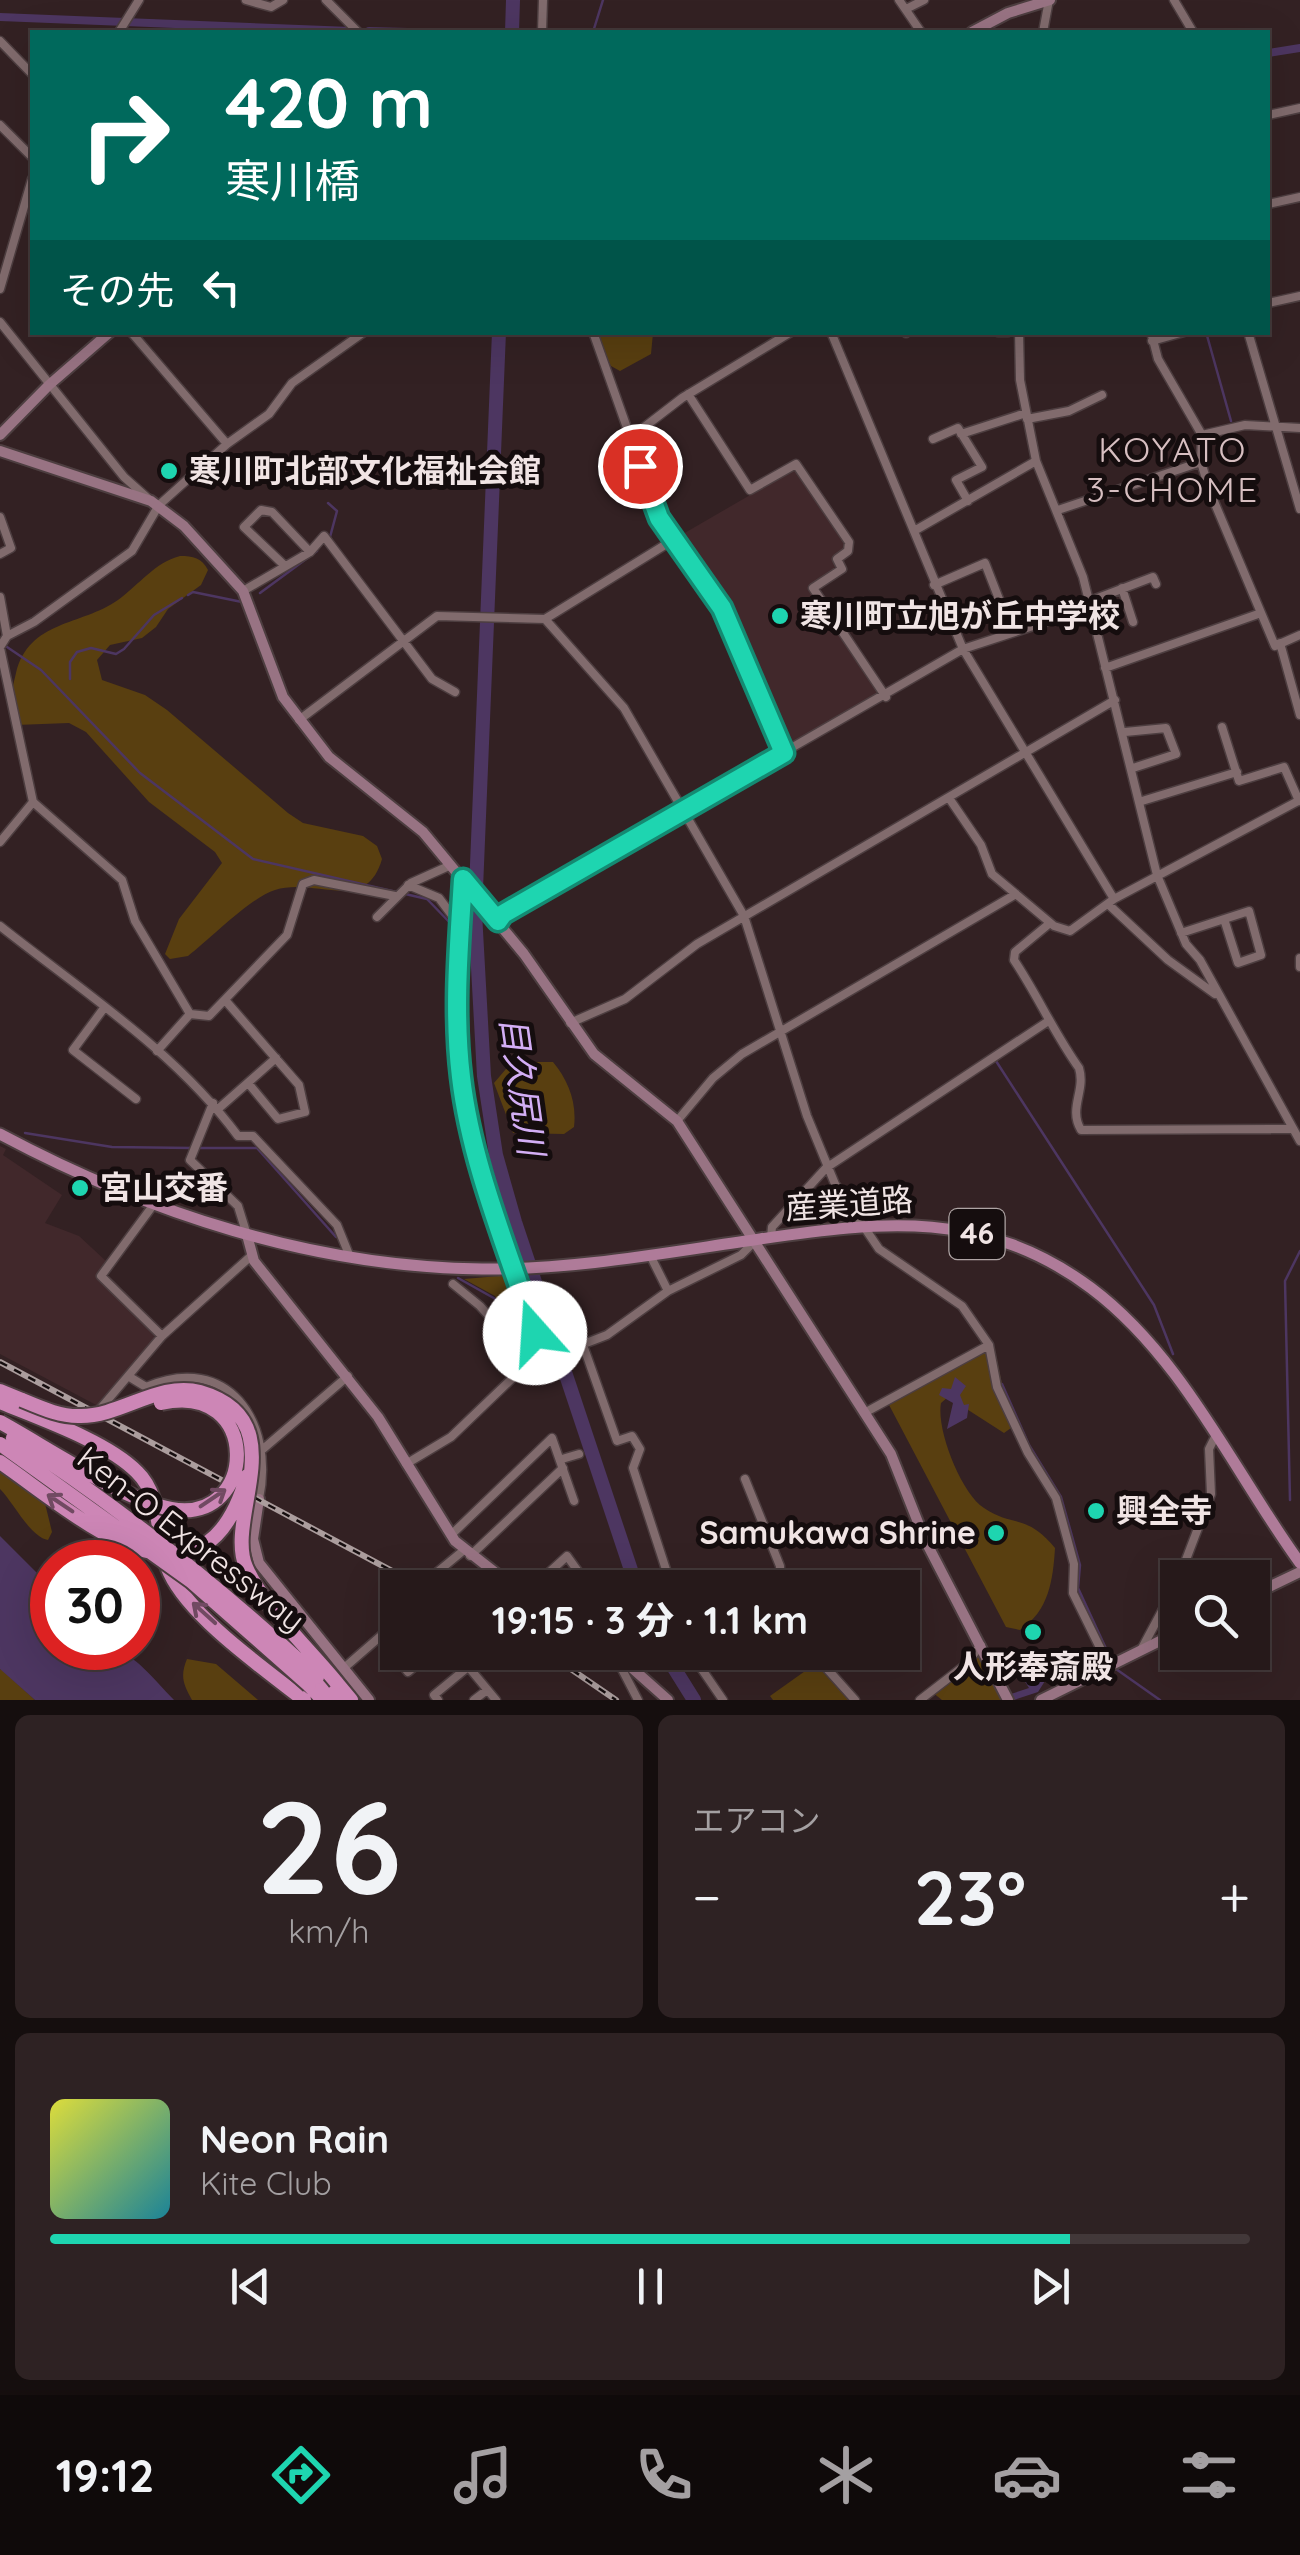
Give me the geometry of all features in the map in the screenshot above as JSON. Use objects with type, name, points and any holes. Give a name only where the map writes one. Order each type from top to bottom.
[{"type":"highway","points":[[0,1390],[53,1412],[84,1416],[158,1394],[191,1390],[222,1403],[245,1431],[254,1474],[242,1539],[246,1567],[351,1700]]},
{"type":"highway","points":[[0,1422],[137,1496],[174,1509],[197,1508],[218,1498],[236,1469],[238,1446],[229,1424],[213,1409],[194,1401],[164,1403],[82,1425],[58,1423],[18,1410]]},
{"type":"highway","points":[[0,1402],[135,1469],[152,1498],[164,1556],[178,1588],[304,1700]]},
{"type":"highway","name":"Ken-O Expressway","points":[[0,1430],[117,1509],[196,1571],[340,1700]]},
{"type":"highway","points":[[0,1462],[124,1545],[143,1553],[170,1555],[200,1544],[231,1511],[248,1471],[245,1431]]},
{"type":"highway","name":"Ken-O Expressway","points":[[0,1444],[191,1581],[323,1700]]},
{"type":"main road","name":"46","points":[[0,1134],[64,1166],[247,1235],[399,1265],[515,1268]]},
{"type":"main road","name":"産業道路","points":[[515,1268],[862,1224],[915,1223],[970,1232],[1016,1246],[1068,1272],[1115,1307],[1146,1339],[1300,1564]]},
{"type":"street","points":[[124,25],[139,0]]},
{"type":"street","points":[[246,0],[272,6],[283,0]]},
{"type":"street","points":[[326,0],[356,30]]},
{"type":"street","points":[[898,0],[920,30]]},
{"type":"street","points":[[906,9],[924,0]]},
{"type":"street","points":[[975,30],[1017,5],[1050,0],[1043,30]]},
{"type":"street","points":[[1174,0],[1192,30]]},
{"type":"street","points":[[542,30],[543,1]]},
{"type":"street","points":[[0,41],[30,72]]},
{"type":"street","points":[[1270,115],[1300,108]]},
{"type":"street","points":[[0,125],[30,155]]},
{"type":"street","points":[[0,289],[30,186]]},
{"type":"street","points":[[1270,204],[1300,196]]},
{"type":"street","points":[[1270,303],[1300,296]]},
{"type":"street","points":[[0,322],[124,477],[243,591],[274,680],[299,720],[343,770],[401,812],[464,880],[610,1069],[677,1121],[891,1454],[925,1540],[1008,1700]]},
{"type":"street","points":[[0,435],[107,335]]},
{"type":"street","points":[[134,335],[227,444]]},
{"type":"street","points":[[190,1014],[135,921],[122,880],[33,802],[0,648],[7,636],[132,551],[155,503],[269,414],[292,383],[323,357],[359,335]]},
{"type":"street","points":[[594,335],[659,518],[722,608],[784,753]]},
{"type":"street","points":[[630,438],[688,394],[788,335]]},
{"type":"street","points":[[832,335],[963,649],[1111,901],[1168,960],[1216,995]]},
{"type":"street","points":[[1019,335],[1027,416],[1036,461],[1058,510],[1090,604],[1142,801],[1157,875],[1181,932],[1300,1141]]},
{"type":"street","points":[[1249,335],[1300,509]]},
{"type":"street","points":[[1152,337],[1158,359],[1202,435],[1201,462],[1225,536],[1275,646],[1300,635]]},
{"type":"street","points":[[688,394],[750,490],[796,464],[850,542],[848,551],[837,559],[842,569],[813,588],[886,697]]},
{"type":"street","points":[[961,434],[1027,416],[1069,411],[1102,396]]},
{"type":"street","points":[[1202,435],[1272,424],[1300,428]]},
{"type":"street","points":[[933,439],[951,428],[961,434],[982,467],[956,480],[968,501]]},
{"type":"street","points":[[0,451],[155,503]]},
{"type":"street","points":[[914,531],[1036,461]]},
{"type":"street","points":[[1058,510],[1201,462]]},
{"type":"street","points":[[285,566],[244,527],[261,510],[272,512],[310,552]]},
{"type":"street","points":[[0,517],[11,548],[0,554]]},
{"type":"street","points":[[243,591],[310,552],[324,536],[432,680],[455,692]]},
{"type":"street","points":[[299,720],[437,616],[476,614],[545,619],[673,540]]},
{"type":"street","points":[[934,584],[985,563],[999,599],[948,616]]},
{"type":"street","points":[[496,918],[886,697],[963,649],[1090,604],[1152,577],[1156,584]]},
{"type":"street","points":[[1122,588],[1133,622]]},
{"type":"street","points":[[0,598],[7,636]]},
{"type":"street","points":[[1105,668],[1261,613]]},
{"type":"street","points":[[545,619],[624,708],[744,916],[826,1168],[879,1249],[962,1306],[988,1344],[998,1387],[1028,1453],[1056,1498],[1074,1564],[1073,1593],[1109,1666]]},
{"type":"street","points":[[1280,643],[1299,700],[1300,715]]},
{"type":"street","points":[[570,1022],[625,999],[685,952],[744,916],[1116,700]]},
{"type":"street","points":[[949,798],[981,845],[992,874],[1050,923],[1070,931],[1078,929],[1111,901],[1299,800],[1284,766],[1239,781],[1222,727]]},
{"type":"street","points":[[1124,732],[1166,728],[1176,754],[1133,768]]},
{"type":"street","points":[[1142,801],[1236,772]]},
{"type":"street","points":[[0,842],[33,802]]},
{"type":"street","points":[[377,917],[408,885],[451,866]]},
{"type":"street","points":[[190,1014],[210,1016],[287,935],[303,884],[314,880],[395,896]]},
{"type":"street","points":[[464,880],[456,1023],[468,1121],[546,1358]]},
{"type":"street","points":[[408,885],[439,898],[460,926]]},
{"type":"street","points":[[677,1121],[714,1078],[742,1054],[1016,894]]},
{"type":"street","points":[[1181,932],[1249,910],[1260,955],[1238,964],[1224,919]]},
{"type":"street","points":[[1050,923],[1015,952],[1014,960],[1082,1076],[1073,1110],[1085,1133],[1292,1129]]},
{"type":"street","points":[[0,926],[158,1050],[215,1106],[238,1136],[253,1136],[337,1225],[351,1258]]},
{"type":"street","points":[[1300,958],[1300,967]]},
{"type":"street","points":[[225,1000],[299,1085],[305,1112],[278,1119],[248,1083]]},
{"type":"street","points":[[104,1008],[73,1050],[136,1099]]},
{"type":"street","points":[[158,1050],[190,1014]]},
{"type":"street","points":[[770,1237],[772,1227],[826,1168],[1047,1022]]},
{"type":"street","points":[[276,1058],[215,1106],[190,1160],[238,1206],[252,1256],[348,1376],[451,1536],[491,1570]]},
{"type":"street","points":[[155,1203],[100,1276],[162,1336]]},
{"type":"street","points":[[406,1464],[451,1437],[510,1376],[531,1363],[606,1335],[668,1290],[741,1255],[756,1240]]},
{"type":"street","points":[[650,1252],[668,1290]]},
{"type":"street","points":[[100,1409],[162,1336],[252,1256]]},
{"type":"street","points":[[453,1284],[480,1306],[531,1363]]},
{"type":"street","points":[[866,1412],[988,1344]]},
{"type":"street","points":[[583,1345],[617,1441],[632,1436],[640,1449],[633,1468],[666,1570]]},
{"type":"street","points":[[128,1376],[146,1387],[180,1376],[218,1385],[247,1409],[264,1449],[253,1539],[259,1563],[370,1700]]},
{"type":"street","points":[[264,1449],[348,1376]]},
{"type":"street","points":[[1186,1560],[1211,1494],[1209,1449],[1215,1437]]},
{"type":"street","points":[[451,1536],[552,1438],[574,1501]]},
{"type":"street","points":[[443,1570],[578,1454]]},
{"type":"street","points":[[745,1480],[780,1570]]},
{"type":"street","points":[[551,1570],[566,1556],[576,1570]]},
{"type":"street","points":[[1270,1586],[1300,1572]]},
{"type":"street","points":[[1141,1650],[1160,1614]]},
{"type":"street","points":[[344,1668],[380,1637]]},
{"type":"street","points":[[1041,1700],[1160,1641]]},
{"type":"street","points":[[920,1700],[964,1666],[981,1645]]},
{"type":"street","points":[[438,1700],[434,1695],[464,1670]]},
{"type":"street","points":[[471,1670],[496,1700]]},
{"type":"street","points":[[623,1670],[638,1700]]},
{"type":"street","points":[[634,1670],[668,1700]]},
{"type":"street","points":[[703,1670],[724,1700]]},
{"type":"street","points":[[828,1670],[854,1700]]},
{"type":"street","points":[[474,1700],[488,1690]]},
{"type":"shaded area","points":[[595,335],[653,335],[651,354],[620,371],[611,366]]},
{"type":"shaded area","name":"寒川町立旭が丘中学校","points":[[795,469],[845,542],[837,567],[809,587],[880,694],[786,746],[725,606],[676,538]]},
{"type":"shaded area","points":[[180,556],[197,558],[206,566],[201,585],[168,609],[156,627],[142,638],[110,645],[97,660],[102,680],[145,695],[167,710],[303,823],[363,836],[377,846],[382,859],[374,876],[364,886],[352,890],[291,887],[265,894],[188,956],[170,959],[165,954],[179,919],[222,863],[215,852],[149,802],[86,732],[69,723],[16,725],[11,699],[16,673],[32,643],[58,626],[118,600],[155,569]]},
{"type":"shaded area","points":[[512,1062],[553,1062],[570,1092],[574,1127],[564,1134],[513,1133],[494,1083]]},
{"type":"shaded area","points":[[0,1146],[6,1149],[3,1155],[62,1195],[45,1223],[79,1236],[107,1262],[97,1278],[159,1336],[98,1406],[0,1354]]},
{"type":"shaded area","points":[[511,1275],[540,1357],[531,1360],[520,1350],[495,1296],[464,1279]]},
{"type":"shaded area","points":[[988,1349],[997,1360],[1011,1428],[1004,1433],[948,1397],[941,1403],[940,1414],[952,1460],[975,1500],[994,1514],[1028,1525],[1055,1548],[1051,1583],[1043,1604],[1020,1630],[1006,1627],[888,1403]]},
{"type":"shaded area","points":[[955,1377],[966,1386],[960,1395],[964,1405],[969,1404],[967,1418],[947,1429],[953,1403],[939,1395],[942,1388],[951,1389]]},
{"type":"shaded area","points":[[8,1446],[41,1487],[52,1532],[48,1540],[29,1526],[0,1489],[0,1453]]},
{"type":"shaded area","points":[[0,1536],[30,1566],[30,1670],[146,1670],[174,1700],[35,1700],[0,1669]]},
{"type":"shaded area","points":[[979,1651],[991,1673],[987,1677],[1004,1700],[942,1700],[932,1692]]},
{"type":"shaded area","points":[[187,1659],[216,1664],[258,1700],[192,1700],[184,1680]]},
{"type":"shaded area","points":[[1033,1661],[1039,1661],[1045,1681],[1038,1692],[1014,1700],[1011,1694],[1029,1688],[1024,1680]]},
{"type":"shaded area","points":[[2,1670],[35,1700],[0,1700]]},
{"type":"shaded area","points":[[807,1670],[821,1670],[850,1700],[773,1700],[770,1696]]},
{"type":"waterway","name":"目久尻川","points":[[512,30],[513,0]]},
{"type":"waterway","points":[[594,30],[603,0]]},
{"type":"waterway","points":[[0,17],[326,30]]},
{"type":"waterway","points":[[1270,53],[1300,48]]},
{"type":"waterway","name":"目久尻川","points":[[499,335],[475,913],[484,1076],[496,1155],[515,1222],[631,1570]]},
{"type":"waterway","points":[[1207,335],[1231,421]]},
{"type":"waterway","points":[[328,503],[337,511],[330,537]]},
{"type":"waterway","points":[[260,593],[317,551]]},
{"type":"waterway","points":[[188,595],[193,592],[242,602]]},
{"type":"waterway","points":[[70,679],[70,662],[77,652],[91,648],[116,654],[154,615],[182,598]]},
{"type":"waterway","points":[[7,647],[41,670],[140,773],[253,859],[427,899],[456,929]]},
{"type":"waterway","points":[[464,940],[476,957]]},
{"type":"waterway","points":[[996,1061],[1154,1305],[1173,1354]]},
{"type":"waterway","points":[[25,1133],[112,1147],[192,1148]]},
{"type":"waterway","points":[[200,1148],[257,1148],[336,1237]]},
{"type":"waterway","points":[[1290,1500],[1285,1281],[1300,1251]]},
{"type":"waterway","points":[[458,1278],[499,1301],[520,1303]]},
{"type":"waterway","points":[[528,1303],[542,1304]]},
{"type":"waterway","points":[[1002,1384],[1029,1445],[1061,1497],[1080,1565],[1078,1588],[1108,1653]]},
{"type":"waterway","points":[[1116,1669],[1160,1700]]},
{"type":"waterway","name":"目久尻川","points":[[675,1670],[694,1700]]},
{"type":"railway","points":[[0,1362],[390,1570]]},
{"type":"railway","points":[[572,1670],[616,1700]]},
{"type":"place","name":"寒川町北部文化福祉会館","points":[[169,471]]},
{"type":"place","name":"寒川町立旭が丘中学校","points":[[780,616]]},
{"type":"place","name":"宮山交番","points":[[80,1188]]},
{"type":"place","name":"興全寺","points":[[1096,1511]]},
{"type":"place","name":"Samukawa Shrine","points":[[996,1533]]},
{"type":"place","name":"人形奉斎殿","points":[[1033,1632]]},
{"type":"district","name":"KOYATO 3-CHOME","points":[[1173,470]]},
{"type":"route","points":[[535,1333],[482,1172],[461,1080],[456,1023],[463,879],[498,921],[503,914],[784,753],[722,608],[659,518],[640,466]]}]
